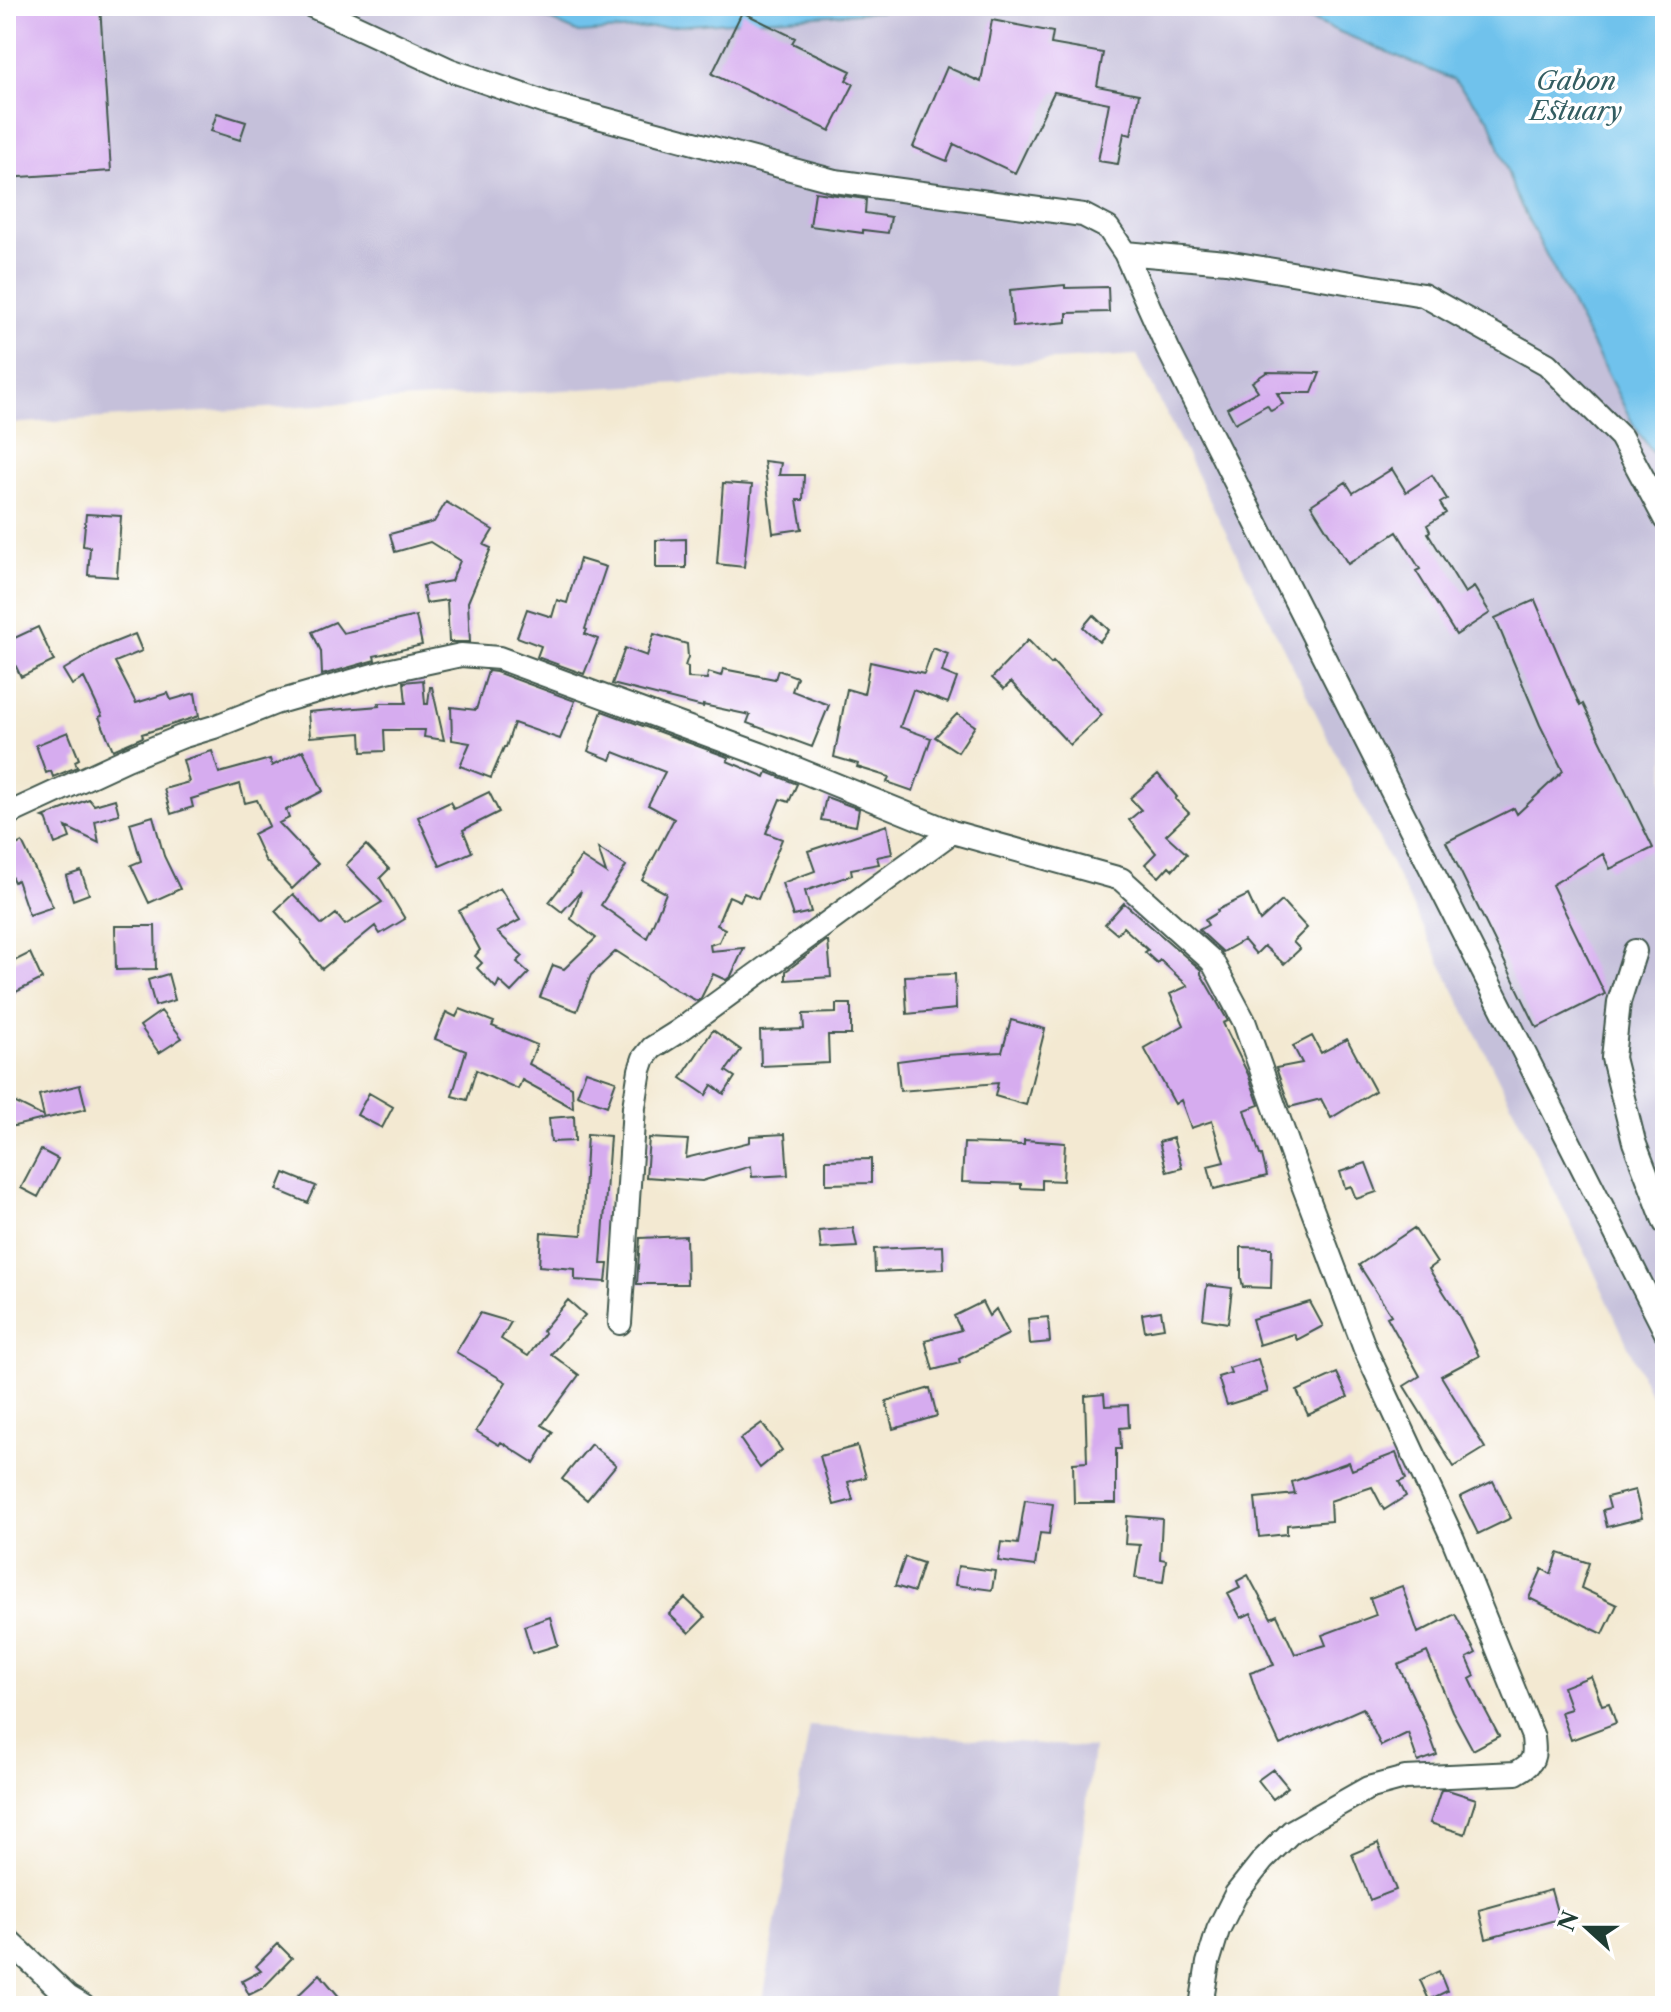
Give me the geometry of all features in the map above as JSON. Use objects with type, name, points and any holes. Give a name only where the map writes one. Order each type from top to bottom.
[{"type":"street","points":[[312,6],[450,70],[546,103],[835,181],[1083,215],[1108,228],[1125,253],[1168,349],[1665,1331]]},
{"type":"street","points":[[1125,253],[1226,262],[1423,295],[1547,364],[1621,437],[1665,519]]},
{"type":"street","points":[[6,815],[127,759],[275,703],[387,671],[461,655],[499,658],[760,754],[952,832],[1121,879],[1212,961],[1244,1021],[1365,1349],[1453,1539],[1533,1737],[1535,1754],[1529,1766],[1516,1773],[1405,1778],[1368,1788],[1292,1831],[1263,1860],[1236,1894],[1218,1930],[1208,1963],[1201,2006]]},
{"type":"street","points":[[620,1323],[634,1107],[644,1058],[652,1048],[952,832]]},
{"type":"street","points":[[1635,951],[1619,1002],[1613,1058],[1634,1142],[1665,1223]]},
{"type":"street","points":[[6,1938],[68,1997],[83,2006]]},
{"type":"shaded area","points":[[6,6],[898,10],[898,6],[1278,6],[1454,80],[1490,120],[1515,194],[1633,424],[1665,471],[1665,1427],[1586,1254],[1137,355],[6,424]]},
{"type":"shaded area","points":[[810,1726],[1093,1748],[1063,2006],[762,2006]]},
{"type":"water","points":[[533,6],[898,6],[898,10],[579,33],[530,11]]},
{"type":"water","name":"Gabon Estuary","points":[[1278,6],[1665,6],[1665,471],[1633,424],[1515,194],[1490,120],[1454,80]]},
{"type":"building","points":[[6,6],[100,6],[111,171],[6,178]]},
{"type":"building","points":[[742,12],[795,38],[792,43],[851,71],[846,80],[854,84],[830,131],[712,74]]},
{"type":"building","points":[[992,20],[1053,32],[1051,44],[1103,53],[1097,86],[1139,94],[1131,135],[1124,133],[1118,164],[1098,161],[1109,103],[1054,92],[1015,173],[954,144],[947,161],[913,147],[947,67],[981,82]]},
{"type":"building","points":[[217,113],[246,122],[240,140],[211,131]]},
{"type":"building","points":[[815,192],[866,199],[865,213],[891,217],[888,233],[810,226]]},
{"type":"building","points":[[1065,285],[1065,288],[1108,287],[1109,312],[1067,313],[1067,322],[1013,327],[1010,290]]},
{"type":"building","points":[[1267,372],[1320,373],[1312,393],[1277,393],[1283,404],[1271,411],[1267,405],[1235,423],[1227,408],[1258,391],[1252,382]]},
{"type":"building","points":[[764,461],[781,463],[779,475],[804,475],[803,500],[797,500],[802,529],[773,533]]},
{"type":"building","points":[[1392,469],[1406,492],[1432,475],[1447,499],[1440,503],[1446,513],[1427,525],[1428,533],[1465,593],[1474,587],[1490,613],[1456,635],[1416,571],[1420,569],[1397,532],[1348,564],[1311,505],[1346,482],[1353,493]]},
{"type":"building","points":[[723,483],[752,485],[744,567],[717,564]]},
{"type":"building","points":[[446,502],[493,530],[484,545],[491,548],[468,602],[470,642],[449,642],[447,600],[426,603],[423,586],[451,581],[460,561],[430,542],[395,552],[390,534],[434,522]]},
{"type":"building","points":[[86,514],[121,516],[117,577],[88,575],[90,547],[83,546]]},
{"type":"building","points":[[686,539],[686,568],[656,568],[656,540]]},
{"type":"building","points":[[580,559],[606,567],[585,629],[585,634],[598,639],[584,674],[537,657],[541,646],[517,637],[527,609],[552,617],[557,600],[567,603]]},
{"type":"building","points":[[1535,600],[1580,706],[1583,704],[1653,848],[1610,869],[1603,854],[1552,885],[1605,994],[1537,1028],[1446,842],[1514,808],[1517,814],[1563,771],[1495,618]]},
{"type":"building","points":[[1093,615],[1109,630],[1099,642],[1083,627]]},
{"type":"building","points":[[416,616],[422,645],[374,656],[375,660],[322,675],[321,651],[312,632],[335,622],[343,633]]},
{"type":"building","points":[[38,627],[54,661],[21,677],[6,642]]},
{"type":"building","points":[[135,634],[142,651],[115,662],[136,703],[168,693],[171,700],[195,693],[199,716],[142,734],[143,737],[113,750],[99,717],[102,716],[84,678],[72,685],[63,670],[100,648]]},
{"type":"building","points":[[654,634],[687,644],[685,666],[688,667],[688,678],[707,679],[708,672],[721,676],[723,669],[775,679],[778,670],[797,677],[792,691],[829,705],[812,747],[747,723],[750,715],[703,707],[612,684],[625,648],[647,656]]},
{"type":"building","points":[[1028,640],[1102,715],[1070,745],[1011,682],[1004,689],[992,678]]},
{"type":"building","points":[[933,648],[948,654],[942,672],[957,678],[948,703],[913,690],[900,727],[931,738],[913,791],[887,782],[889,777],[834,757],[847,689],[864,694],[870,662],[924,674]]},
{"type":"building","points":[[488,671],[575,701],[560,739],[514,723],[491,778],[460,766],[470,743],[452,740],[451,707],[476,710]]},
{"type":"building","points":[[423,680],[425,704],[428,704],[432,687],[444,740],[424,737],[425,730],[384,730],[385,751],[362,752],[361,733],[310,737],[308,712],[379,706],[378,703],[406,703],[404,682]]},
{"type":"building","points":[[602,711],[725,756],[729,758],[727,761],[765,777],[767,772],[797,784],[789,802],[780,799],[766,833],[782,839],[758,899],[744,893],[740,901],[729,896],[717,925],[725,929],[719,942],[710,945],[711,951],[744,948],[731,976],[726,980],[713,974],[697,1001],[616,951],[591,975],[577,1011],[540,997],[553,965],[564,969],[596,938],[571,919],[581,891],[562,912],[549,902],[581,857],[606,873],[598,848],[626,866],[601,905],[647,938],[666,893],[642,880],[674,819],[648,805],[665,772],[614,752],[611,760],[588,751]]},
{"type":"building","points":[[957,714],[975,726],[958,752],[935,737]]},
{"type":"building","points":[[68,732],[79,759],[75,761],[77,767],[53,777],[51,771],[46,773],[36,745]]},
{"type":"building","points":[[303,750],[323,791],[286,810],[289,818],[279,823],[318,864],[292,889],[265,860],[253,834],[269,826],[257,800],[245,803],[240,784],[191,799],[193,807],[171,814],[164,789],[189,782],[183,760],[212,751],[219,773],[270,759],[272,766]]},
{"type":"building","points":[[1158,774],[1189,813],[1166,835],[1187,854],[1173,870],[1169,866],[1159,877],[1145,864],[1156,853],[1129,820],[1141,810],[1130,798]]},
{"type":"building","points":[[489,792],[499,812],[463,830],[472,852],[440,866],[418,817],[450,802],[454,809]]},
{"type":"building","points":[[826,797],[859,809],[856,826],[821,820]]},
{"type":"building","points":[[89,799],[94,805],[115,799],[119,814],[95,821],[99,843],[66,827],[70,838],[55,844],[43,817]]},
{"type":"building","points":[[153,816],[164,856],[180,889],[149,903],[131,865],[141,861],[130,823]]},
{"type":"building","points":[[887,825],[892,854],[877,857],[879,864],[851,869],[852,875],[805,891],[811,912],[793,916],[782,883],[815,871],[808,851]]},
{"type":"building","points":[[22,842],[53,907],[29,915],[17,880],[14,882],[6,866],[6,850]]},
{"type":"building","points":[[366,845],[389,869],[380,878],[405,919],[380,934],[375,926],[322,969],[275,911],[293,894],[322,925],[336,914],[345,925],[382,902],[346,865]]},
{"type":"building","points":[[81,871],[89,894],[73,900],[66,876]]},
{"type":"building","points":[[500,888],[520,920],[497,932],[523,956],[517,962],[529,973],[511,992],[499,981],[496,988],[477,968],[482,963],[475,956],[480,950],[459,911]]},
{"type":"building","points":[[1248,895],[1260,921],[1282,901],[1307,928],[1293,942],[1300,949],[1284,964],[1264,946],[1256,954],[1244,940],[1223,952],[1199,930],[1208,925],[1205,920],[1217,910]]},
{"type":"building","points":[[1124,903],[1201,970],[1228,1021],[1223,1023],[1259,1105],[1245,1110],[1267,1176],[1214,1189],[1208,1166],[1224,1162],[1212,1121],[1191,1128],[1181,1100],[1175,1104],[1144,1048],[1184,1025],[1170,994],[1188,986],[1160,960],[1157,963],[1123,927],[1117,934],[1105,924]]},
{"type":"building","points":[[115,926],[155,926],[156,969],[116,970]]},
{"type":"building","points":[[826,941],[831,977],[786,980],[786,971]]},
{"type":"building","points":[[30,953],[42,979],[6,997],[6,965]]},
{"type":"building","points":[[168,974],[175,1000],[155,1006],[148,980]]},
{"type":"building","points":[[955,974],[956,1009],[907,1014],[905,976]]},
{"type":"building","points":[[836,1004],[851,1004],[851,1035],[828,1035],[829,1063],[761,1066],[760,1031],[804,1029],[803,1014],[836,1013]]},
{"type":"building","points":[[460,1009],[494,1022],[492,1026],[537,1045],[529,1064],[572,1087],[573,1108],[522,1080],[518,1089],[476,1070],[467,1100],[452,1096],[466,1051],[435,1039],[446,1012],[456,1017]]},
{"type":"building","points":[[161,1011],[182,1038],[159,1053],[140,1026]]},
{"type":"building","points":[[1011,1020],[1045,1029],[1026,1105],[995,1096],[998,1083],[900,1091],[897,1061],[1002,1052]]},
{"type":"building","points":[[713,1030],[741,1050],[726,1071],[735,1077],[724,1094],[712,1085],[706,1095],[681,1078]]},
{"type":"building","points":[[1312,1036],[1321,1053],[1347,1039],[1375,1091],[1331,1118],[1321,1099],[1290,1107],[1276,1068],[1302,1063],[1293,1046]]},
{"type":"building","points":[[586,1071],[616,1081],[607,1106],[577,1095]]},
{"type":"building","points":[[80,1085],[86,1109],[6,1128],[6,1098],[44,1117],[39,1095]]},
{"type":"building","points":[[369,1093],[393,1107],[382,1128],[357,1115]]},
{"type":"building","points":[[574,1116],[575,1141],[551,1142],[549,1118]]},
{"type":"building","points":[[587,1134],[610,1136],[601,1264],[608,1264],[606,1282],[575,1280],[575,1269],[539,1266],[541,1232],[582,1235]]},
{"type":"building","points":[[785,1134],[788,1175],[752,1177],[751,1166],[702,1181],[646,1177],[649,1138],[688,1140],[686,1158],[750,1142],[750,1136]]},
{"type":"building","points":[[1173,1138],[1182,1168],[1167,1172],[1159,1142]]},
{"type":"building","points":[[1024,1140],[1065,1143],[1063,1181],[1042,1180],[1042,1189],[1021,1188],[1021,1184],[962,1182],[964,1143],[1024,1145]]},
{"type":"building","points":[[41,1150],[58,1159],[38,1197],[21,1188]]},
{"type":"building","points":[[871,1159],[871,1183],[826,1184],[826,1160]]},
{"type":"building","points":[[1366,1163],[1377,1192],[1356,1199],[1351,1186],[1345,1188],[1340,1172]]},
{"type":"building","points":[[284,1173],[316,1186],[308,1203],[277,1190]]},
{"type":"building","points":[[853,1228],[857,1247],[821,1249],[819,1231]]},
{"type":"building","points":[[1414,1228],[1437,1263],[1429,1269],[1459,1316],[1479,1356],[1441,1376],[1485,1448],[1454,1467],[1404,1386],[1420,1376],[1387,1317],[1391,1315],[1359,1265]]},
{"type":"building","points":[[686,1236],[687,1284],[637,1284],[640,1238]]},
{"type":"building","points":[[943,1246],[944,1269],[875,1272],[874,1249]]},
{"type":"building","points":[[1241,1247],[1272,1248],[1271,1288],[1243,1287]]},
{"type":"building","points":[[1207,1285],[1232,1288],[1228,1323],[1203,1319]]},
{"type":"building","points":[[568,1300],[585,1315],[551,1354],[579,1375],[542,1425],[553,1432],[534,1463],[501,1442],[499,1445],[476,1431],[506,1382],[456,1352],[480,1313],[511,1322],[501,1339],[528,1356],[545,1333],[542,1331]]},
{"type":"building","points":[[982,1302],[989,1316],[996,1309],[1009,1334],[959,1359],[960,1363],[933,1370],[925,1340],[961,1330],[954,1316]]},
{"type":"building","points":[[1310,1302],[1323,1326],[1297,1340],[1294,1334],[1259,1345],[1252,1319]]},
{"type":"building","points":[[1161,1311],[1164,1328],[1145,1331],[1142,1314]]},
{"type":"building","points":[[1048,1317],[1050,1342],[1030,1344],[1028,1319]]},
{"type":"building","points":[[1258,1359],[1268,1392],[1227,1405],[1218,1377],[1231,1373],[1229,1368]]},
{"type":"building","points":[[1337,1373],[1348,1397],[1308,1415],[1297,1391]]},
{"type":"building","points":[[930,1388],[937,1416],[893,1429],[886,1401]]},
{"type":"building","points":[[1104,1394],[1105,1406],[1128,1405],[1129,1427],[1120,1428],[1121,1449],[1116,1449],[1116,1503],[1074,1503],[1073,1463],[1087,1462],[1085,1396]]},
{"type":"building","points":[[762,1423],[782,1450],[760,1468],[740,1439]]},
{"type":"building","points":[[591,1444],[616,1465],[587,1500],[562,1479]]},
{"type":"building","points":[[857,1446],[866,1477],[848,1482],[853,1500],[834,1505],[820,1456]]},
{"type":"building","points":[[1396,1453],[1406,1479],[1399,1482],[1406,1496],[1384,1510],[1372,1487],[1330,1501],[1331,1521],[1287,1525],[1287,1534],[1259,1537],[1255,1498],[1295,1494],[1292,1482],[1349,1462],[1352,1470]]},
{"type":"building","points":[[1493,1481],[1511,1518],[1478,1534],[1460,1497]]},
{"type":"building","points":[[1635,1490],[1642,1518],[1607,1527],[1603,1510],[1610,1508],[1607,1497]]},
{"type":"building","points":[[1025,1500],[1053,1504],[1049,1534],[1040,1533],[1035,1566],[998,1561],[1001,1542],[1018,1544]]},
{"type":"building","points":[[1127,1516],[1162,1519],[1160,1559],[1166,1560],[1163,1582],[1135,1578],[1140,1545],[1125,1544]]},
{"type":"building","points":[[1558,1553],[1589,1563],[1581,1588],[1617,1605],[1603,1634],[1529,1598],[1542,1569],[1551,1574]]},
{"type":"building","points":[[905,1557],[923,1563],[914,1592],[895,1586]]},
{"type":"building","points":[[958,1566],[995,1571],[992,1590],[955,1585]]},
{"type":"building","points":[[1248,1575],[1271,1618],[1277,1615],[1295,1654],[1326,1645],[1322,1635],[1376,1615],[1370,1598],[1402,1586],[1418,1633],[1455,1614],[1476,1653],[1467,1658],[1475,1676],[1470,1679],[1499,1736],[1473,1750],[1452,1711],[1427,1652],[1398,1665],[1437,1755],[1418,1762],[1408,1733],[1381,1746],[1363,1708],[1280,1745],[1250,1673],[1274,1665],[1251,1613],[1241,1618],[1228,1594],[1240,1588],[1237,1581]]},
{"type":"building","points":[[685,1598],[705,1617],[689,1633],[669,1614]]},
{"type":"building","points":[[550,1617],[558,1645],[532,1653],[524,1626]]},
{"type":"building","points":[[1591,1676],[1602,1705],[1609,1703],[1616,1723],[1571,1740],[1561,1712],[1571,1709],[1563,1687]]},
{"type":"building","points":[[1273,1769],[1288,1787],[1273,1799],[1258,1780]]},
{"type":"building","points":[[1441,1790],[1476,1799],[1465,1834],[1430,1823]]},
{"type":"building","points":[[1378,1843],[1396,1890],[1370,1900],[1352,1854]]},
{"type":"building","points":[[1551,1890],[1559,1919],[1486,1939],[1479,1910]]},
{"type":"building","points":[[278,1944],[292,1958],[263,1988],[249,1995],[242,1981],[261,1971],[256,1966]]},
{"type":"building","points":[[1439,1971],[1447,1991],[1429,2000],[1420,1980]]},
{"type":"building","points":[[320,1974],[347,2006],[287,2006],[311,1983]]}]
